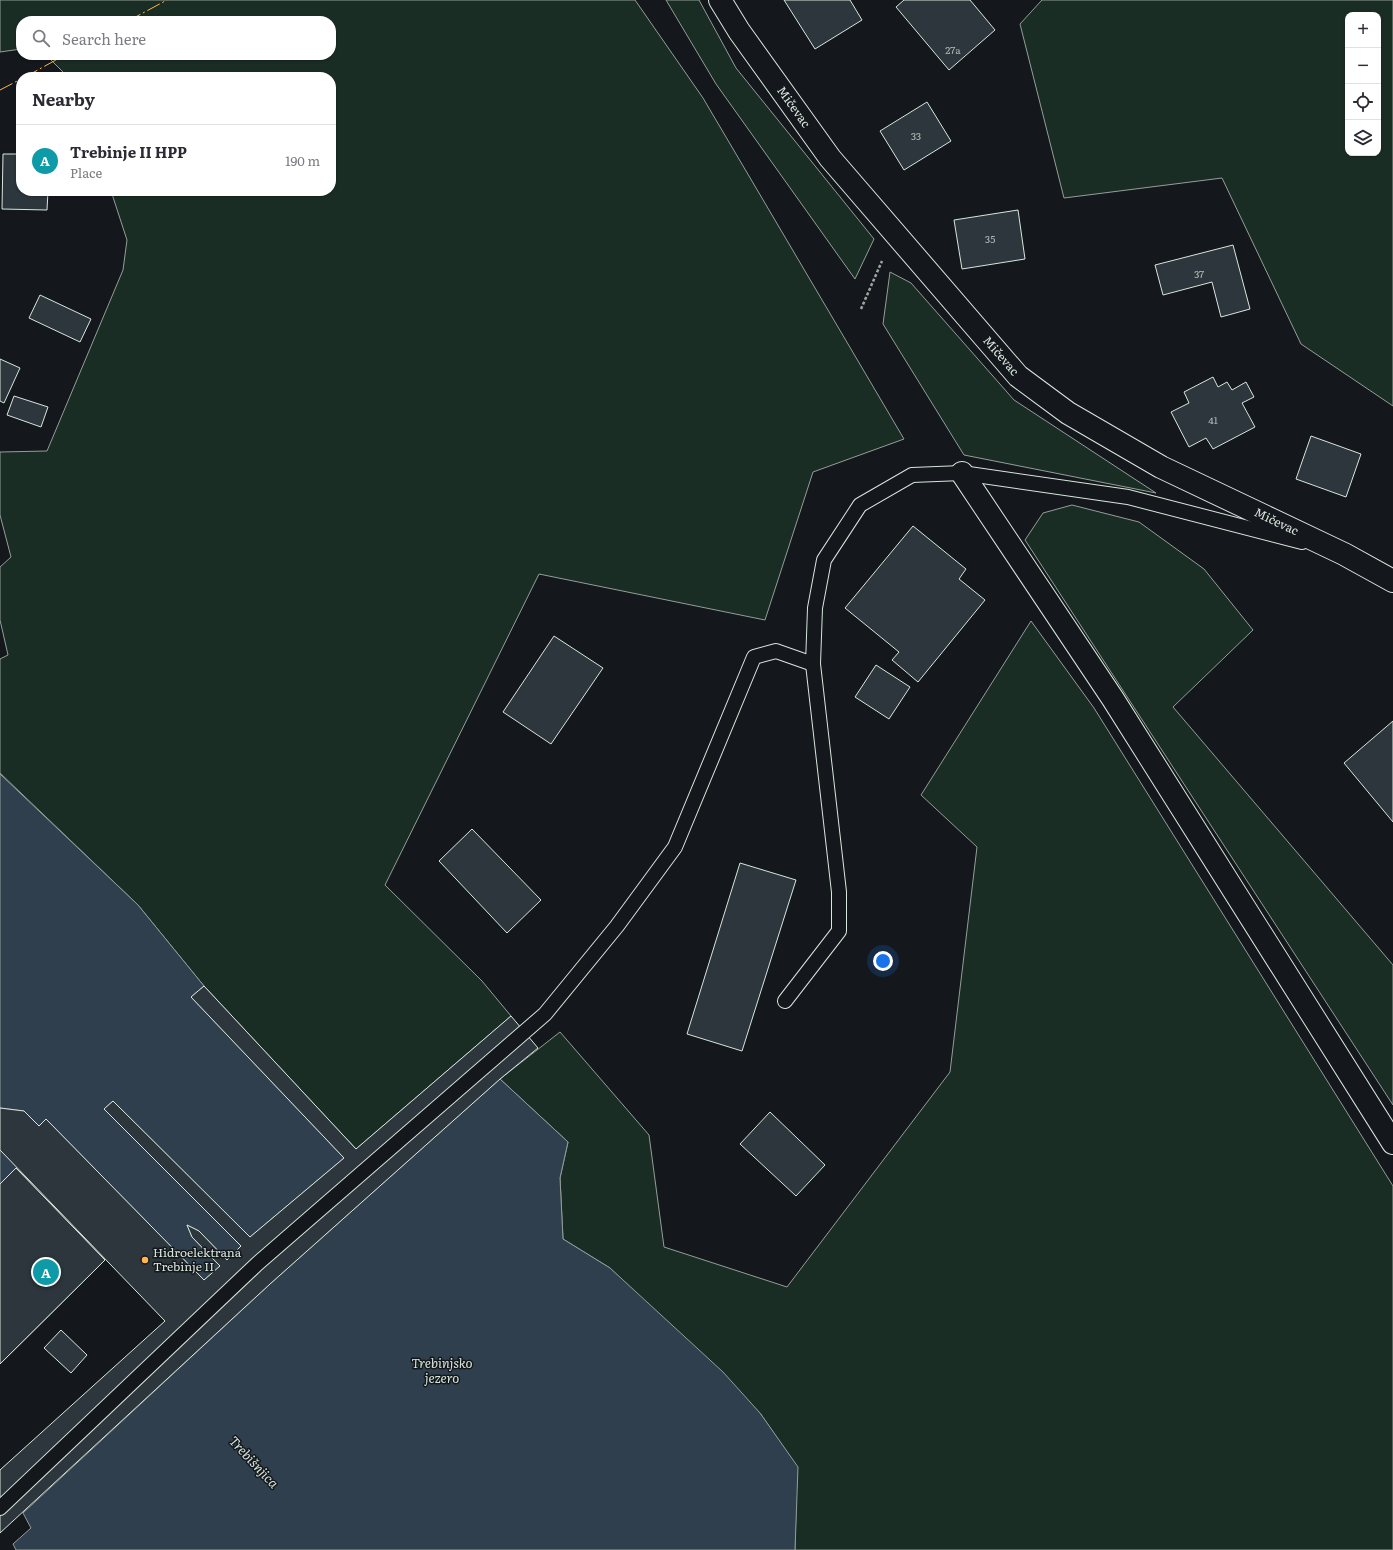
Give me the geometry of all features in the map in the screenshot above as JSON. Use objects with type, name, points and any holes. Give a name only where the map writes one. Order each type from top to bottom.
[{"type":"street","name":"Mičevac","points":[[720,0],[739,31],[830,158],[1018,376],[1068,413],[1161,467],[1344,554],[1393,581]]},
{"type":"street","points":[[962,473],[1114,699],[1393,1143]]},
{"type":"lane","points":[[785,1001],[839,931],[839,892],[813,664],[815,608],[824,560],[860,505],[912,475],[962,473],[1128,497],[1344,554]]},
{"type":"lane","points":[[0,1508],[257,1264],[545,1014],[617,926],[675,847],[754,657],[776,651],[813,664]]},
{"type":"path","points":[[861,309],[894,233]]},
{"type":"green space","points":[[0,0],[635,0],[703,98],[904,439],[813,472],[765,620],[539,574],[385,885],[482,981],[511,1016],[356,1149],[204,986],[138,905],[0,773],[0,659],[8,655],[0,620],[0,567],[11,557],[0,515],[0,452],[47,451],[123,270],[127,240],[113,196],[336,196],[336,72],[63,72],[51,60],[336,60],[336,16],[16,16],[16,50],[0,52]]},
{"type":"green space","points":[[666,0],[699,0],[736,68],[874,239],[855,279],[716,84]]},
{"type":"green space","points":[[1042,0],[1393,0],[1393,406],[1301,344],[1222,178],[1064,198],[1020,24]]},
{"type":"green space","points":[[890,272],[911,283],[1014,400],[1156,493],[964,455],[883,324]]},
{"type":"green space","points":[[1072,505],[1139,522],[1204,569],[1253,630],[1173,707],[1393,965],[1393,1105],[1025,540],[1043,513]]},
{"type":"green space","points":[[1031,621],[1094,708],[1393,1186],[1393,1550],[795,1550],[797,1467],[760,1413],[610,1268],[563,1239],[560,1178],[568,1142],[500,1079],[560,1032],[649,1135],[664,1247],[787,1287],[950,1072],[977,847],[921,795]]},
{"type":"water","points":[[0,774],[138,905],[204,986],[191,997],[344,1158],[250,1237],[113,1101],[105,1108],[241,1246],[227,1260],[199,1231],[187,1225],[192,1237],[220,1266],[204,1280],[46,1119],[39,1126],[24,1111],[0,1108]]},
{"type":"water","name":"Trebinjsko jezero","points":[[500,1079],[568,1142],[560,1178],[563,1239],[610,1268],[723,1372],[760,1413],[798,1467],[795,1550],[16,1550],[13,1544],[31,1528],[23,1513],[270,1284]]},
{"type":"water","points":[[0,1150],[17,1167],[0,1184]]},
{"type":"building","points":[[784,0],[850,0],[862,20],[815,49]]},
{"type":"building","points":[[904,0],[970,0],[995,30],[949,70],[896,7]]},
{"type":"building","points":[[927,102],[951,141],[904,170],[880,131]]},
{"type":"building","points":[[3,154],[16,154],[16,196],[48,196],[47,210],[2,209]]},
{"type":"building","points":[[1018,210],[1025,259],[962,269],[954,220]]},
{"type":"building","points":[[1233,245],[1250,309],[1221,317],[1212,282],[1163,295],[1155,265]]},
{"type":"building","points":[[40,295],[91,319],[80,342],[29,318]]},
{"type":"building","points":[[0,359],[20,368],[4,403],[0,401]]},
{"type":"building","points":[[1213,377],[1218,387],[1227,382],[1232,390],[1246,382],[1254,397],[1242,403],[1255,427],[1213,449],[1206,438],[1189,447],[1171,412],[1189,403],[1184,392]]},
{"type":"building","points":[[14,396],[48,407],[41,427],[7,415]]},
{"type":"building","points":[[1311,436],[1361,454],[1346,497],[1296,479]]},
{"type":"building","points":[[913,526],[966,569],[959,579],[985,600],[918,682],[892,660],[899,652],[845,608]]},
{"type":"building","points":[[554,636],[603,668],[551,744],[503,712]]},
{"type":"building","points":[[876,665],[910,687],[889,719],[855,697]]},
{"type":"building","points":[[1393,721],[1393,822],[1344,763]]},
{"type":"building","points":[[472,829],[541,900],[507,933],[439,861]]},
{"type":"building","points":[[740,863],[796,880],[742,1051],[687,1034]]},
{"type":"building","name":"Hidroelektrana Trebinje II","points":[[204,986],[356,1149],[511,1016],[538,1048],[500,1079],[270,1284],[0,1533],[0,1470],[165,1321],[0,1150],[0,1108],[24,1111],[39,1126],[46,1119],[204,1280],[220,1266],[192,1237],[187,1225],[199,1231],[227,1260],[241,1246],[104,1109],[113,1101],[250,1237],[344,1158],[191,997]]},
{"type":"building","points":[[770,1112],[825,1165],[796,1196],[740,1144]]},
{"type":"building","points":[[16,1168],[105,1260],[0,1364],[0,1184]]},
{"type":"building","points":[[16,1168],[105,1260],[0,1364],[0,1184]]},
{"type":"building","points":[[61,1330],[87,1355],[71,1373],[44,1348]]},
{"type":"power","points":[[137,16],[167,0]]},
{"type":"power","points":[[34,72],[56,60]]},
{"type":"power","points":[[0,90],[16,82]]},
{"type":"place","name":"Hidroelektrana Trebinje II","points":[[145,1260]]},
{"type":"place","name":"Trebinje II HPP","points":[[46,1272]]},
{"type":"water label","name":"Trebišnjica","points":[[254,1462]]}]
